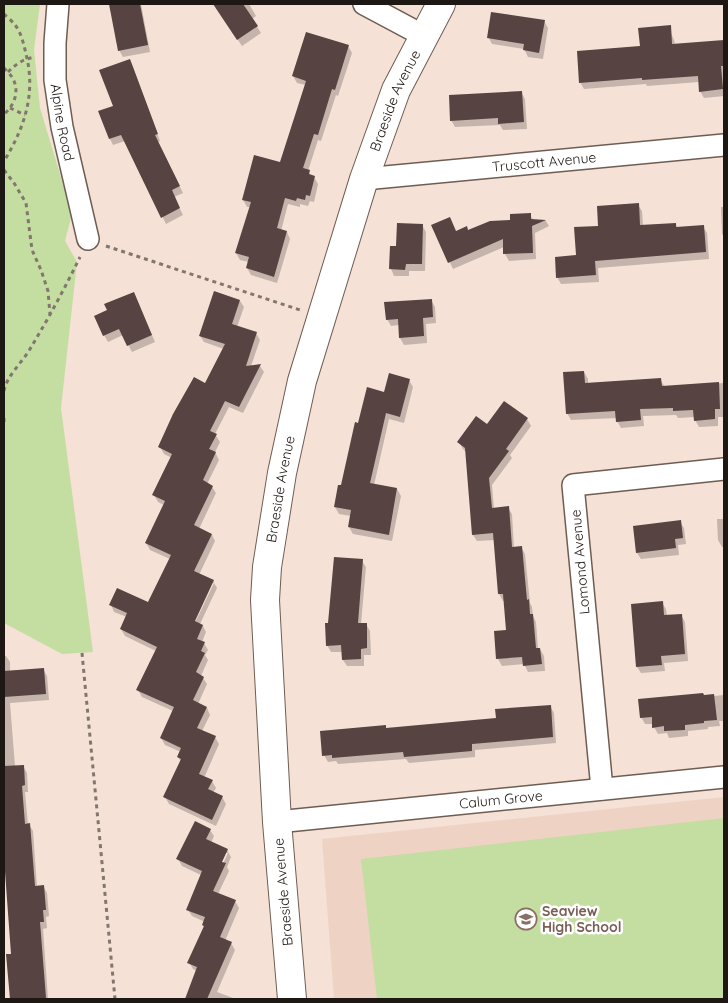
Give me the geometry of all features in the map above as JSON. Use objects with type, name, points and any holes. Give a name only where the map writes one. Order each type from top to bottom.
[{"type":"street","name":"Alpine Road","points":[[58,4],[55,80],[62,127],[88,239]]},
{"type":"street","points":[[364,4],[424,36]]},
{"type":"street","name":"Braeside Avenue","points":[[292,999],[277,822],[265,600],[267,567],[282,473],[302,381],[364,179],[396,90],[441,4]]},
{"type":"street","name":"Truscott Avenue","points":[[364,179],[724,145]]},
{"type":"street","name":"Lomond Avenue","points":[[602,789],[573,485],[724,469]]},
{"type":"street","name":"Calum Grove","points":[[277,822],[724,777]]},
{"type":"path","points":[[4,14],[16,26],[24,46],[30,84],[28,104],[22,125],[4,161]]},
{"type":"path","points":[[8,72],[27,58],[55,57]]},
{"type":"path","points":[[4,68],[12,77],[16,92],[15,100],[4,114]]},
{"type":"path","points":[[10,108],[25,115]]},
{"type":"path","points":[[4,170],[26,203],[32,250],[48,291],[50,315]]},
{"type":"path","points":[[4,391],[6,383],[29,351],[50,315],[88,239],[322,317]]},
{"type":"path","points":[[4,418],[4,423]]},
{"type":"path","points":[[82,653],[115,999]]},
{"type":"shaded area","name":"Seaview High School","points":[[724,797],[724,999],[334,999],[322,839]]},
{"type":"green space","points":[[4,4],[40,4],[34,50],[40,108],[72,214],[65,241],[77,262],[61,408],[93,652],[62,654],[4,623]]},
{"type":"green space","name":"Seaview High School","points":[[724,818],[724,999],[377,999],[361,859]]},
{"type":"building","points":[[109,4],[140,4],[148,45],[118,51]]},
{"type":"building","points":[[213,4],[243,4],[258,26],[237,40]]},
{"type":"building","points":[[491,12],[545,20],[539,53],[523,50],[524,44],[487,38]]},
{"type":"building","points":[[671,25],[672,44],[724,40],[724,66],[721,66],[723,89],[699,92],[698,76],[579,83],[577,51],[640,46],[638,28]]},
{"type":"building","points":[[306,32],[349,45],[335,90],[332,89],[318,135],[314,134],[303,168],[310,170],[309,174],[315,176],[310,196],[306,195],[305,200],[297,198],[296,201],[285,198],[277,228],[287,231],[274,277],[246,268],[249,257],[235,253],[251,202],[242,200],[254,155],[280,162],[306,81],[292,76]]},
{"type":"building","points":[[130,59],[158,134],[155,135],[180,186],[172,190],[180,208],[161,218],[121,135],[109,139],[98,111],[113,106],[99,70]]},
{"type":"building","points":[[522,91],[524,122],[498,124],[498,118],[450,121],[449,95]]},
{"type":"building","points":[[639,203],[640,225],[676,223],[676,227],[704,225],[706,252],[595,261],[596,275],[556,278],[555,257],[576,255],[574,227],[598,226],[597,206]]},
{"type":"building","points":[[531,213],[531,219],[546,220],[532,226],[533,253],[503,254],[503,239],[448,263],[431,225],[450,217],[456,231],[467,226],[468,230],[490,221],[510,220],[510,214]]},
{"type":"building","points":[[397,223],[423,224],[422,264],[406,264],[405,270],[389,269],[390,246],[396,246]]},
{"type":"building","points":[[214,291],[240,300],[232,324],[257,332],[246,366],[261,364],[239,407],[225,401],[210,431],[217,434],[209,449],[216,452],[203,480],[213,486],[194,525],[212,534],[194,571],[214,580],[195,621],[203,625],[197,639],[205,642],[201,651],[205,653],[196,672],[204,677],[193,700],[207,707],[197,728],[216,736],[199,774],[213,780],[208,789],[223,796],[212,820],[163,797],[181,759],[177,757],[181,748],[160,738],[174,707],[136,690],[157,647],[120,629],[127,613],[109,605],[117,588],[148,602],[171,555],[145,543],[165,501],[152,495],[172,454],[158,447],[173,414],[194,377],[205,383],[225,344],[199,336]]},
{"type":"building","points":[[134,292],[152,335],[127,346],[119,329],[103,336],[94,316],[107,310],[104,304]]},
{"type":"building","points":[[432,299],[433,317],[423,318],[424,336],[399,338],[398,319],[386,320],[384,302]]},
{"type":"building","points":[[584,371],[585,383],[661,378],[662,386],[719,382],[720,409],[715,409],[715,419],[694,421],[693,410],[673,411],[673,408],[640,409],[641,420],[616,422],[615,411],[566,414],[563,372]]},
{"type":"building","points":[[389,373],[410,379],[400,417],[386,413],[370,483],[397,488],[389,535],[348,527],[351,510],[334,507],[338,485],[341,485],[355,422],[358,423],[367,387],[384,392]]},
{"type":"building","points":[[504,401],[528,418],[506,449],[509,451],[489,478],[492,508],[509,506],[512,547],[522,546],[527,600],[529,599],[530,614],[533,614],[536,648],[540,648],[542,664],[523,666],[522,657],[496,659],[494,631],[506,630],[503,594],[498,594],[493,533],[472,535],[465,448],[457,442],[476,416],[487,424]]},
{"type":"building","points":[[681,520],[683,538],[675,539],[676,548],[636,553],[633,526]]},
{"type":"building","points":[[334,557],[363,559],[358,623],[367,623],[367,648],[361,649],[361,659],[342,660],[341,645],[326,646],[325,623],[328,623]]},
{"type":"building","points":[[663,601],[664,615],[682,614],[685,654],[661,656],[662,665],[636,667],[631,604]]},
{"type":"building","points":[[44,668],[46,694],[4,697],[4,671]]},
{"type":"building","points":[[703,693],[704,695],[714,694],[717,720],[685,725],[685,730],[664,731],[664,726],[652,728],[652,717],[640,718],[638,699]]},
{"type":"building","points":[[551,705],[553,737],[472,744],[472,751],[404,757],[403,752],[332,758],[332,755],[322,756],[320,731],[386,725],[386,728],[496,718],[495,709]]},
{"type":"building","points":[[24,765],[25,785],[22,786],[25,824],[30,823],[35,886],[44,885],[46,910],[43,910],[44,922],[40,922],[46,998],[10,999],[6,954],[11,954],[4,858],[4,766]]},
{"type":"building","points":[[195,821],[211,829],[206,839],[228,849],[222,862],[226,863],[213,891],[236,900],[220,937],[232,942],[207,999],[185,999],[197,967],[187,963],[204,926],[202,925],[205,917],[186,910],[202,871],[176,859]]},
{"type":"place","name":"Seaview High School","points":[[526,919]]}]
